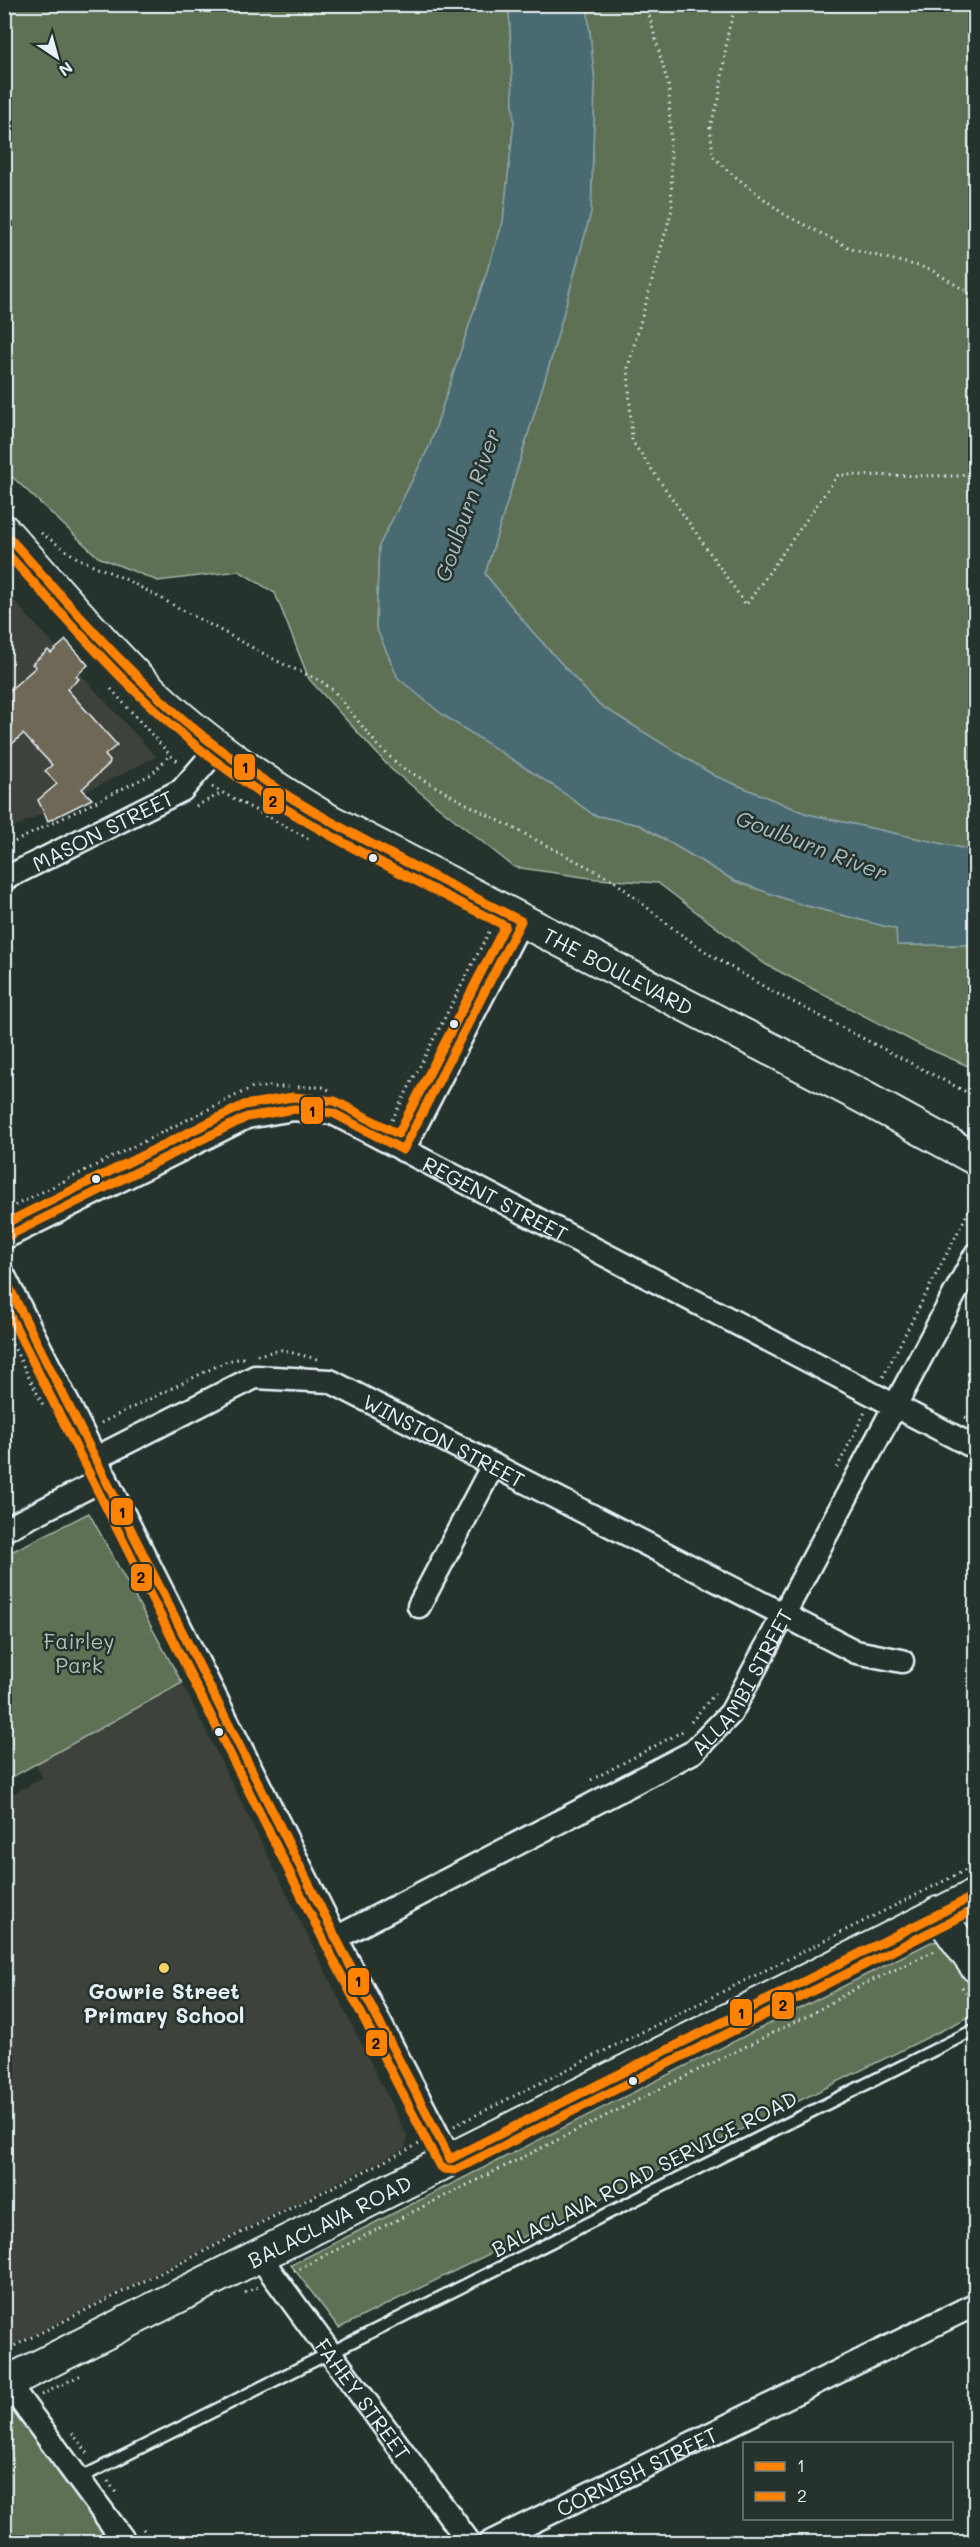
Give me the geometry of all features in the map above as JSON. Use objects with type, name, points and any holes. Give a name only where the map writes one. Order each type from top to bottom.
[{"type":"street","name":"THE BOULEVARD","points":[[18,523],[143,684],[218,748],[262,779],[330,821],[861,1096],[975,1159]]},
{"type":"street","name":"MASON STREET","points":[[4,879],[182,790],[218,748]]},
{"type":"street","points":[[403,1150],[521,921]]},
{"type":"street","name":"REGENT STREET","points":[[4,1238],[247,1117],[294,1108],[333,1113],[975,1448]]},
{"type":"street","name":"ALLAMBI STREET","points":[[336,1938],[693,1752],[731,1713],[975,1254]]},
{"type":"street","points":[[4,1276],[443,2147]]},
{"type":"street","name":"WINSTON STREET","points":[[96,1458],[255,1377],[330,1381],[856,1652],[902,1661]]},
{"type":"street","points":[[419,1606],[493,1465]]},
{"type":"street","points":[[4,1530],[106,1478]]},
{"type":"street","name":"BALACLAVA ROAD","points":[[6,2383],[268,2268],[443,2147],[975,1895]]},
{"type":"street","points":[[938,1913],[975,1966]]},
{"type":"street","name":"FAHEY STREET","points":[[268,2268],[469,2542]]},
{"type":"street","name":"CORNISH STREET","points":[[491,2542],[975,2304]]},
{"type":"street","points":[[6,2383],[125,2542]]},
{"type":"lane","name":"BALACLAVA ROAD SERVICE ROAD","points":[[78,2479],[975,2029]]},
{"type":"path","points":[[646,4],[669,88],[672,209],[628,367],[632,441],[746,605],[838,475],[961,476],[975,464]]},
{"type":"path","points":[[736,4],[728,32],[719,99],[710,126],[713,156],[728,171],[785,215],[855,250],[930,268],[975,297]]},
{"type":"path","points":[[4,497],[18,523],[77,558],[125,579],[272,658],[321,681],[334,692],[378,746],[401,767],[613,880],[684,936],[768,989],[975,1097]]},
{"type":"path","points":[[4,847],[152,774],[170,755]]},
{"type":"path","points":[[391,1122],[489,932]]},
{"type":"path","points":[[834,1473],[975,1197]]},
{"type":"path","points":[[691,1722],[721,1687]]},
{"type":"path","points":[[588,1781],[683,1731]]},
{"type":"path","points":[[4,2351],[443,2147],[975,1865]]},
{"type":"path","points":[[242,2294],[268,2268],[811,2014],[862,1985],[937,1950]]},
{"type":"shaded area","points":[[5,591],[156,757],[5,832]]},
{"type":"shaded area","name":"Gowrie Street Primary School","points":[[182,1683],[408,2138],[404,2149],[5,2349],[5,1798],[43,1778],[33,1760]]},
{"type":"green space","points":[[4,5],[509,5],[514,122],[503,222],[430,445],[379,546],[376,627],[399,678],[443,715],[557,788],[594,815],[640,825],[735,881],[800,904],[896,929],[898,945],[975,945],[975,1069],[920,1045],[765,964],[658,883],[597,879],[514,867],[392,770],[309,679],[275,593],[239,571],[158,581],[98,557],[5,470]]},
{"type":"green space","points":[[587,5],[975,5],[975,851],[807,814],[715,776],[598,704],[530,629],[485,574],[551,359],[591,212],[595,84]]},
{"type":"green space","name":"Fairley Park","points":[[89,1513],[182,1683],[5,1781],[5,1555]]},
{"type":"green space","points":[[948,1941],[975,1980],[975,2014],[339,2328],[291,2265],[931,1942]]},
{"type":"green space","points":[[4,2409],[18,2412],[101,2525],[102,2542],[5,2542]]},
{"type":"water","name":"Goulburn River","points":[[509,5],[587,5],[595,84],[591,212],[551,359],[485,574],[530,629],[598,704],[715,776],[807,814],[975,851],[975,945],[897,945],[896,929],[800,904],[735,881],[640,825],[594,815],[557,788],[443,715],[398,678],[376,627],[379,546],[430,445],[503,222],[514,122]]},
{"type":"building","points":[[66,640],[88,665],[76,676],[79,679],[67,689],[117,745],[105,755],[110,761],[109,764],[82,789],[92,799],[48,821],[38,800],[57,784],[45,771],[52,765],[23,734],[11,745],[4,737],[4,695],[36,667],[32,664],[48,650],[51,653]]},
{"type":"transit line","name":"1","points":[[4,532],[133,672],[160,699],[218,748],[328,820],[521,921],[403,1150],[333,1113],[294,1109],[247,1117],[4,1238]]},
{"type":"transit line","name":"2","points":[[4,550],[127,683],[209,756],[279,805],[316,827],[505,926],[398,1134],[335,1101],[293,1097],[244,1105],[4,1224]]},
{"type":"transit line","name":"1","points":[[4,1277],[336,1938],[450,2159],[976,1895]]},
{"type":"transit line","name":"2","points":[[4,1304],[325,1943],[439,2165],[444,2169],[455,2170],[976,1909]]},
{"type":"place","name":"Gowrie Street Primary School","points":[[164,1968]]}]
